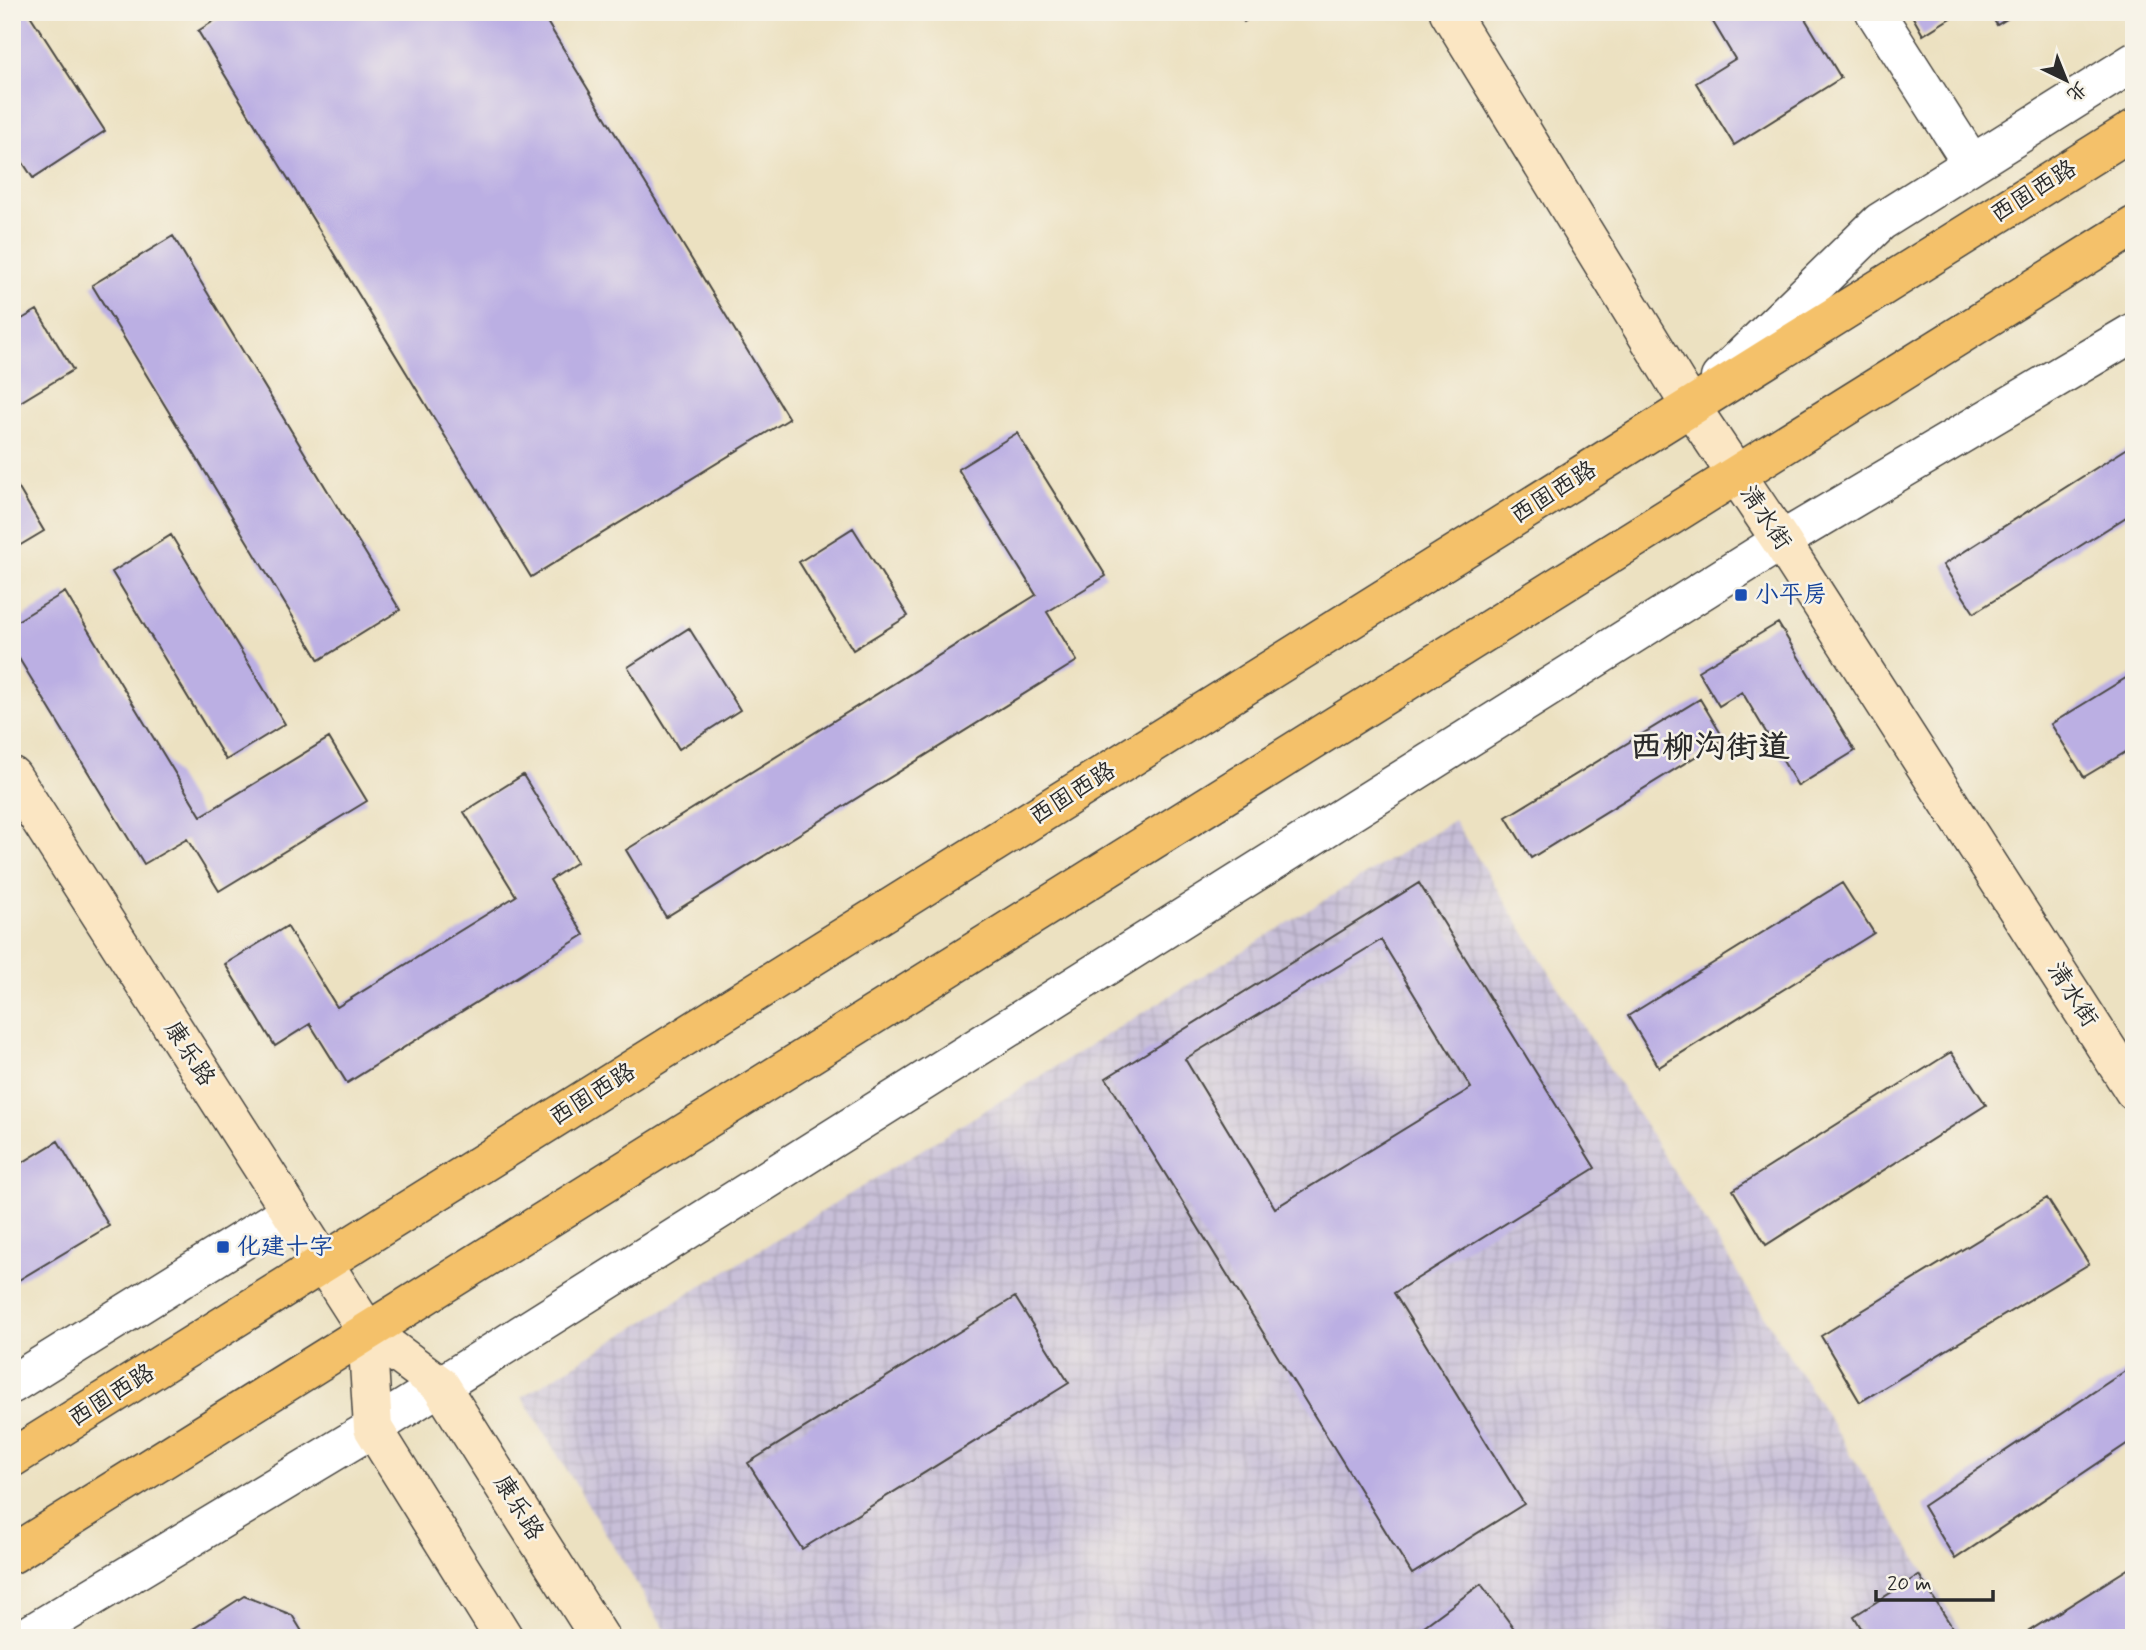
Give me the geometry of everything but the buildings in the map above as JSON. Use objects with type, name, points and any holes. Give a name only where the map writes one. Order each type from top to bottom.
[{"type":"main road","name":"西固西路","points":[[12,1458],[2134,129]]},
{"type":"main road","points":[[12,1554],[2134,226]]},
{"type":"street","name":"清水街","points":[[1449,12],[1690,407],[1781,541],[2134,1091]]},
{"type":"street","points":[[1875,12],[1972,164]]},
{"type":"street","points":[[1690,407],[1880,222],[2134,62]]},
{"type":"street","points":[[24,1638],[373,1428],[1781,541],[2134,332]]},
{"type":"street","name":"康乐路","points":[[12,776],[367,1331],[440,1385],[600,1638]]},
{"type":"street","points":[[12,1384],[290,1211]]},
{"type":"street","name":"康乐路","points":[[367,1331],[373,1428],[504,1638]]},
{"type":"shaded area","points":[[1454,820],[1966,1638],[670,1638],[522,1397]]},
{"type":"place","name":"小平房","points":[[1741,595]]},
{"type":"place","name":"化建十字","points":[[223,1247]]},
{"type":"district","name":"西柳沟街道","points":[[1710,748]]}]
